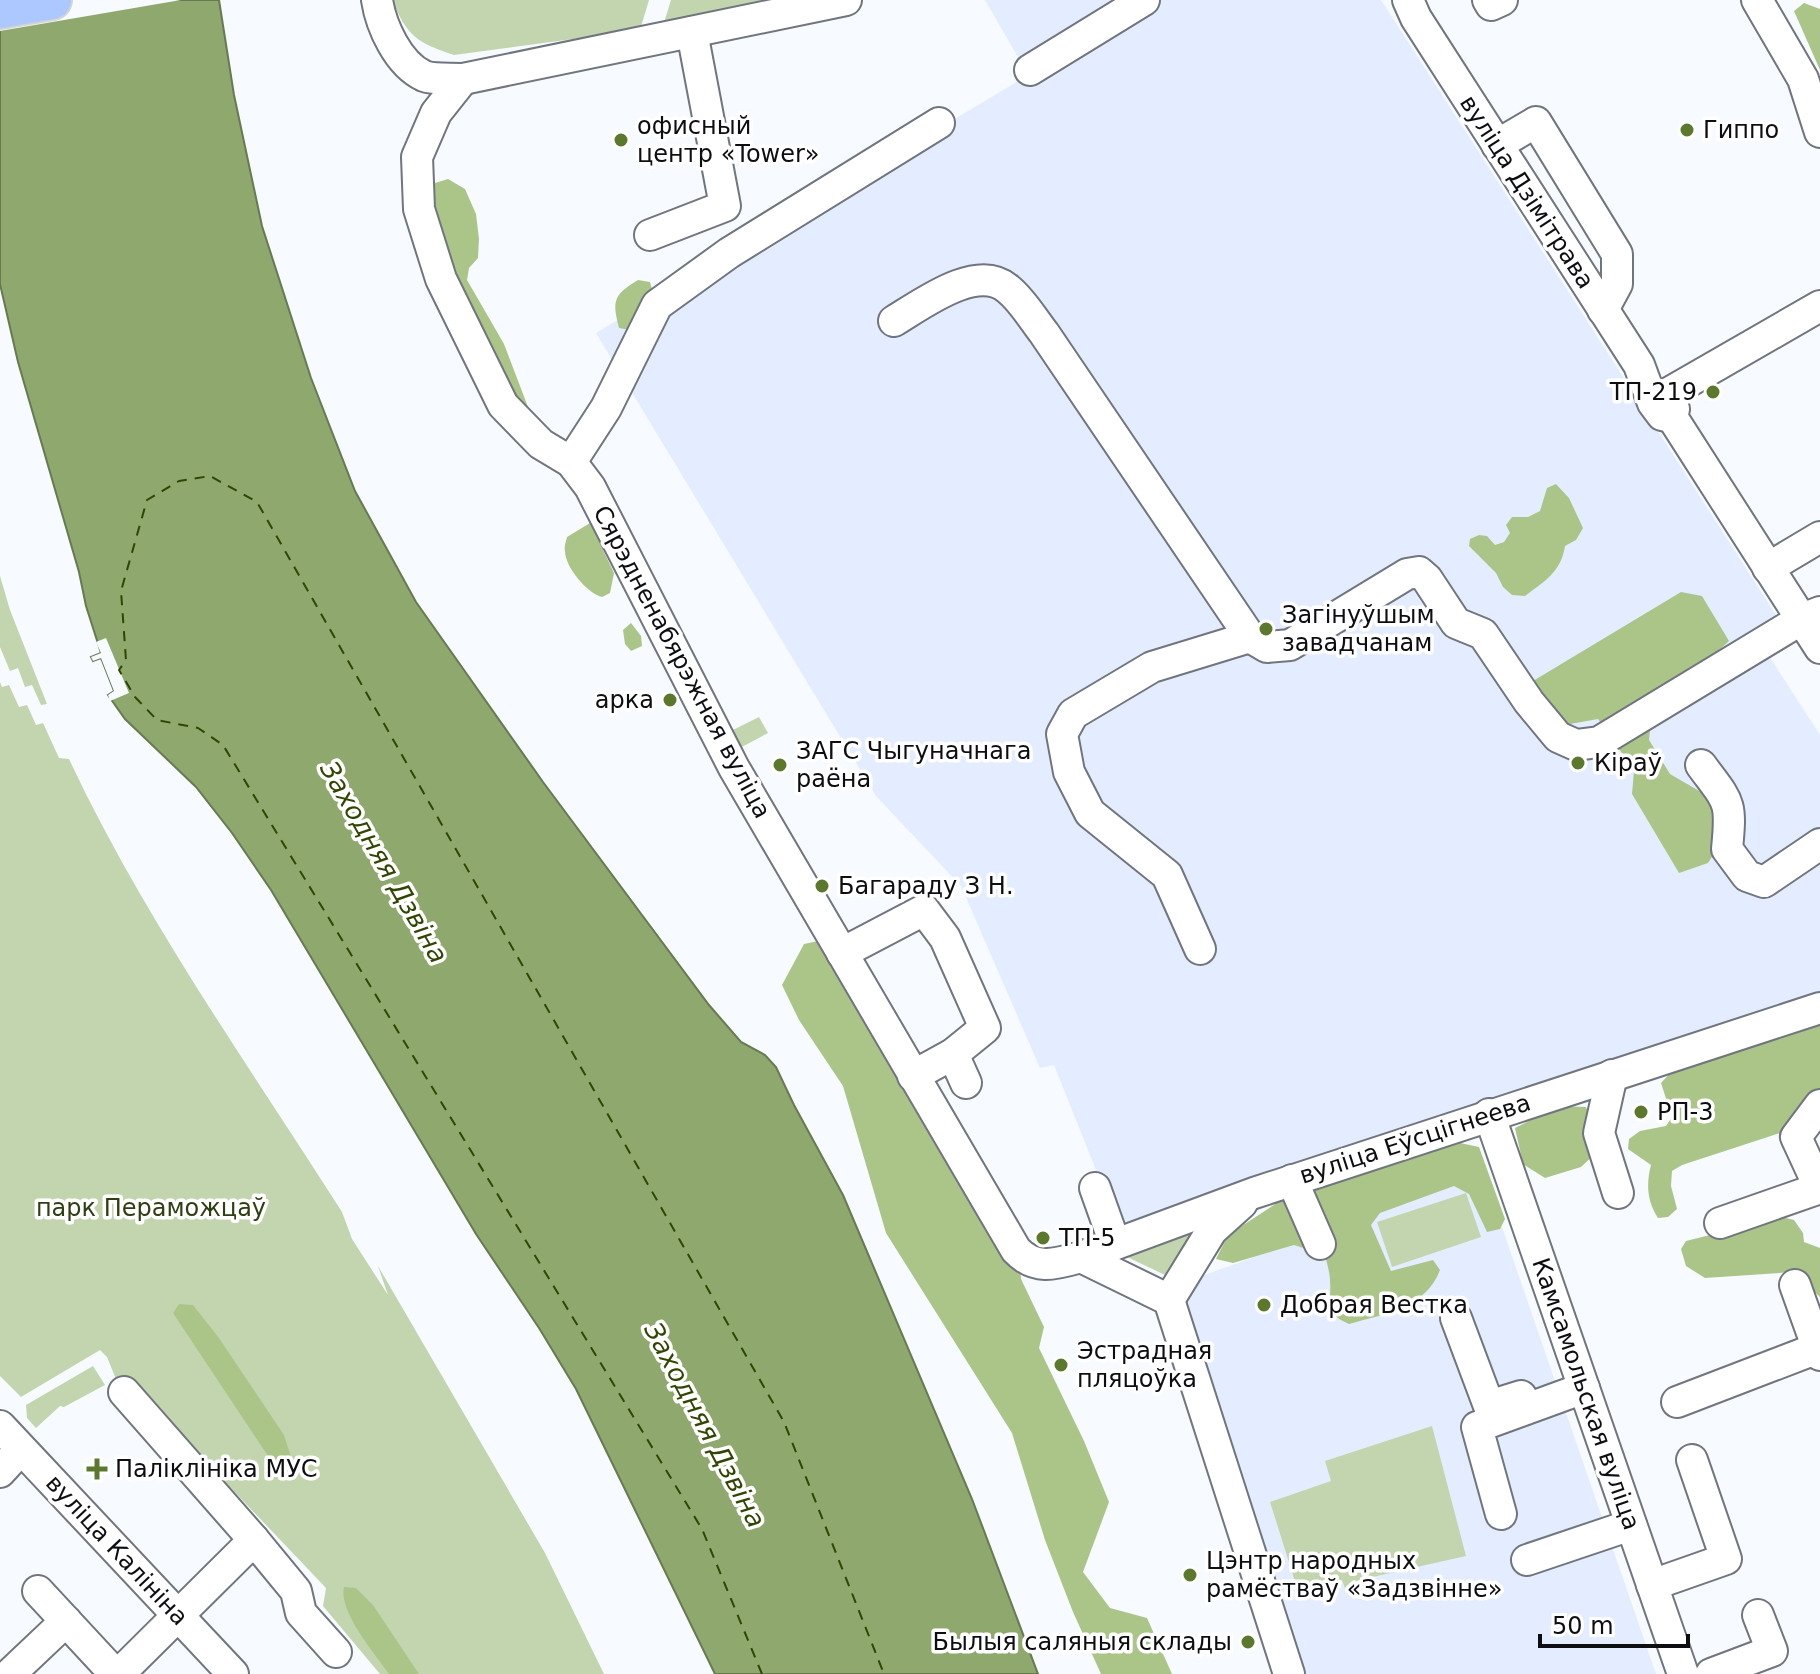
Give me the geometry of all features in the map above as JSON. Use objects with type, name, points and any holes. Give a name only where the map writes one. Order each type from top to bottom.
[{"type":"main road","points":[[0,9],[52,0]]},
{"type":"street","points":[[377,0],[388,35],[406,61],[425,76],[463,79],[846,0]]},
{"type":"street","points":[[1030,70],[1144,0]]},
{"type":"street","points":[[1488,0],[1491,5],[1502,0]]},
{"type":"street","points":[[1757,0],[1803,79],[1820,132]]},
{"type":"street","name":"вуліца Дзімітрава","points":[[1407,6],[1639,365],[1653,403],[1662,415],[1670,405],[1768,568],[1811,615],[1820,648]]},
{"type":"street","points":[[650,235],[725,206],[692,32]]},
{"type":"street","name":"Сярэдненабярэжная вуліца","points":[[463,79],[436,113],[417,157],[419,209],[441,279],[503,405],[541,444],[571,462],[590,487],[687,679],[768,808],[842,953],[1016,1250]]},
{"type":"street","points":[[1497,145],[1536,122],[1617,254],[1617,284],[1603,310]]},
{"type":"street","points":[[571,462],[606,408],[657,305],[729,253],[939,123]]},
{"type":"street","points":[[894,321],[959,283],[983,280],[1007,286],[1053,345],[1250,637],[1267,647],[1290,645],[1407,574],[1419,572],[1456,623],[1483,634],[1529,702],[1558,737],[1576,745],[1599,742],[1811,615]]},
{"type":"street","points":[[1670,405],[1721,362],[1820,306]]},
{"type":"street","points":[[1768,568],[1820,537]]},
{"type":"street","points":[[1200,949],[1167,875],[1090,813],[1069,772],[1062,734],[1073,714],[1152,667],[1250,637]]},
{"type":"street","points":[[1701,765],[1729,803],[1727,849],[1747,876],[1764,882],[1820,844]]},
{"type":"street","points":[[842,953],[924,910],[945,938],[985,1028],[953,1054],[913,1076]]},
{"type":"street","name":"вуліца Еўсцігнеева","points":[[1016,1250],[1026,1261],[1053,1265],[1081,1257],[1292,1180],[1820,1008]]},
{"type":"street","points":[[953,1054],[966,1083]]},
{"type":"street","points":[[1612,1075],[1599,1133],[1618,1193]]},
{"type":"street","points":[[1720,1223],[1820,1189],[1796,1137],[1820,1105]]},
{"type":"street","name":"Камсамольская вуліца","points":[[1489,1114],[1683,1674]]},
{"type":"street","points":[[1292,1180],[1320,1244]]},
{"type":"street","points":[[1095,1188],[1115,1244]]},
{"type":"street","points":[[1169,1300],[1212,1230],[1254,1193]]},
{"type":"street","points":[[1081,1257],[1169,1300],[1289,1674]]},
{"type":"street","points":[[1677,1402],[1819,1351],[1795,1285]]},
{"type":"street","points":[[1456,1318],[1489,1406],[1582,1382]]},
{"type":"street","points":[[1501,1514],[1477,1427],[1582,1382]]},
{"type":"street","points":[[124,1392],[296,1591],[301,1613],[336,1652]]},
{"type":"street","name":"вуліца Калініна","points":[[0,1426],[233,1674]]},
{"type":"street","points":[[0,1472],[21,1449]]},
{"type":"street","points":[[1652,1585],[1726,1559],[1692,1460]]},
{"type":"street","points":[[1527,1560],[1631,1525]]},
{"type":"street","points":[[38,1591],[117,1674],[254,1540]]},
{"type":"street","points":[[1711,1674],[1772,1651],[1758,1615]]},
{"type":"street","points":[[10,1674],[66,1621]]},
{"type":"shaded area","points":[[985,0],[1132,0],[1023,66]]},
{"type":"shaded area","points":[[1154,0],[1381,0],[1783,626],[1760,642],[1820,735],[1820,1001],[1118,1225],[1054,1065],[1040,1068],[961,886],[876,796],[596,333]]},
{"type":"shaded area","points":[[1804,3],[1820,9],[1820,70],[1794,11]]},
{"type":"shaded area","points":[[448,179],[465,189],[476,214],[478,258],[469,268],[467,280],[504,344],[528,407],[526,413],[517,412],[462,298],[431,208],[435,183]]},
{"type":"shaded area","points":[[638,280],[650,282],[655,300],[630,330],[619,328],[616,300]]},
{"type":"shaded area","points":[[1556,484],[1569,498],[1583,528],[1576,540],[1565,546],[1560,563],[1545,580],[1525,596],[1512,595],[1503,587],[1496,573],[1469,546],[1470,539],[1479,535],[1487,536],[1495,545],[1504,542],[1510,533],[1506,525],[1512,517],[1528,517],[1540,511],[1547,488]]},
{"type":"shaded area","points":[[590,523],[603,540],[603,550],[614,573],[610,593],[602,597],[584,585],[566,557],[567,537]]},
{"type":"shaded area","points":[[1681,592],[1702,596],[1729,641],[1713,656],[1654,691],[1649,740],[1670,774],[1713,799],[1727,833],[1708,863],[1679,873],[1632,794],[1634,770],[1598,719],[1559,726],[1538,703],[1533,681]]},
{"type":"shaded area","points":[[631,623],[641,636],[642,646],[631,651],[625,644],[623,630]]},
{"type":"shaded area","points":[[823,940],[1020,1263],[1021,1279],[1044,1327],[1039,1348],[1084,1441],[1109,1502],[1083,1572],[1110,1608],[1147,1618],[1172,1674],[1101,1674],[1045,1540],[1012,1433],[886,1233],[843,1086],[799,1020],[782,985],[804,944]]},
{"type":"shaded area","points":[[1820,1025],[1820,1120],[1682,1165],[1672,1171],[1671,1186],[1677,1209],[1668,1217],[1658,1218],[1648,1192],[1651,1165],[1628,1149],[1629,1139],[1640,1131],[1666,1126],[1672,1117],[1661,1083],[1672,1071]]},
{"type":"shaded area","points":[[1559,1106],[1586,1107],[1600,1149],[1581,1167],[1545,1178],[1523,1164],[1515,1128]]},
{"type":"shaded area","points":[[1451,1141],[1479,1147],[1505,1219],[1500,1229],[1487,1232],[1469,1194],[1454,1186],[1380,1213],[1371,1225],[1391,1271],[1433,1260],[1440,1270],[1425,1293],[1402,1308],[1349,1324],[1341,1320],[1330,1307],[1330,1278],[1325,1255],[1294,1245],[1233,1263],[1216,1259],[1228,1235],[1300,1188]]},
{"type":"shaded area","points":[[1484,1175],[1656,1674],[1306,1674],[1185,1300],[1199,1277]]},
{"type":"shaded area","points":[[1782,1217],[1794,1220],[1803,1233],[1804,1242],[1820,1248],[1820,1297],[1793,1272],[1705,1278],[1686,1266],[1681,1249],[1686,1241]]},
{"type":"shaded area","points":[[179,1304],[193,1305],[219,1338],[284,1435],[292,1460],[283,1466],[270,1459],[173,1313]]},
{"type":"shaded area","points":[[344,1587],[356,1588],[373,1605],[419,1674],[389,1674],[352,1620]]},
{"type":"green space","points":[[392,0],[649,0],[640,30],[454,55],[415,36],[403,22]]},
{"type":"green space","points":[[671,0],[803,0],[663,26]]},
{"type":"green space","points":[[0,576],[47,704],[41,705],[32,685],[25,687],[18,668],[10,671],[0,647]]},
{"type":"green space","name":"парк Пераможцаў","points":[[0,682],[2,687],[9,685],[19,707],[27,705],[36,725],[43,723],[59,758],[69,759],[98,818],[164,934],[342,1212],[352,1239],[388,1295],[378,1266],[545,1553],[604,1674],[380,1674],[323,1606],[326,1588],[206,1465],[202,1457],[124,1375],[116,1379],[107,1357],[100,1350],[21,1397],[0,1376]]},
{"type":"green space","points":[[759,717],[768,733],[736,750],[727,733]]},
{"type":"green space","points":[[1466,1193],[1481,1237],[1392,1267],[1377,1222]]},
{"type":"green space","points":[[1198,1225],[1165,1275],[1121,1254]]},
{"type":"green space","points":[[93,1366],[105,1385],[64,1407],[60,1406],[36,1428],[27,1418],[26,1405]]},
{"type":"green space","points":[[1432,1426],[1466,1556],[1359,1580],[1362,1589],[1347,1594],[1342,1580],[1299,1594],[1270,1502],[1331,1481],[1325,1461]]},
{"type":"water","name":"Заходняя Дзвіна","points":[[0,0],[219,0],[234,95],[262,226],[311,378],[355,491],[416,602],[543,782],[709,1005],[741,1042],[765,1055],[776,1067],[843,1195],[972,1499],[1038,1674],[715,1674],[576,1389],[476,1234],[271,890],[196,787],[125,719],[108,695],[114,691],[101,658],[93,661],[91,657],[101,653],[18,362],[0,284]]},
{"type":"pier","points":[[0,0],[181,0],[0,31]]},
{"type":"pier","points":[[106,638],[129,693],[110,701],[108,695],[114,691],[101,658],[93,661],[91,657],[101,653],[96,642]]},
{"type":"ferry route","points":[[762,1674],[702,1529],[223,745],[198,728],[157,720],[135,697],[119,670],[126,660],[121,591],[147,500],[179,481],[210,476],[257,502],[784,1422],[884,1674]]},
{"type":"place","name":"Гиппо","points":[[1687,130]]},
{"type":"place","name":"офисный центр «Tower»","points":[[621,140]]},
{"type":"place","name":"ТП-219","points":[[1713,392]]},
{"type":"place","name":"Загінуўшым завадчанам","points":[[1266,629]]},
{"type":"place","name":"арка","points":[[670,700]]},
{"type":"place","name":"Кіраў","points":[[1578,763]]},
{"type":"place","name":"ЗАГС Чыгуначнага раёна","points":[[780,765]]},
{"type":"place","name":"Багараду З Н.","points":[[822,886]]},
{"type":"place","name":"РП-3","points":[[1641,1112]]},
{"type":"place","name":"ТП-5","points":[[1043,1238]]},
{"type":"place","name":"Добрая Вестка","points":[[1264,1305]]},
{"type":"place","name":"Эстрадная пляцоўка","points":[[1061,1365]]},
{"type":"place","name":"Паліклініка МУС","points":[[97,1469]]},
{"type":"place","name":"Цэнтр народных рамёстваў «Задзвінне»","points":[[1190,1575]]},
{"type":"place","name":"Былыя саляныя склады","points":[[1248,1642]]}]
